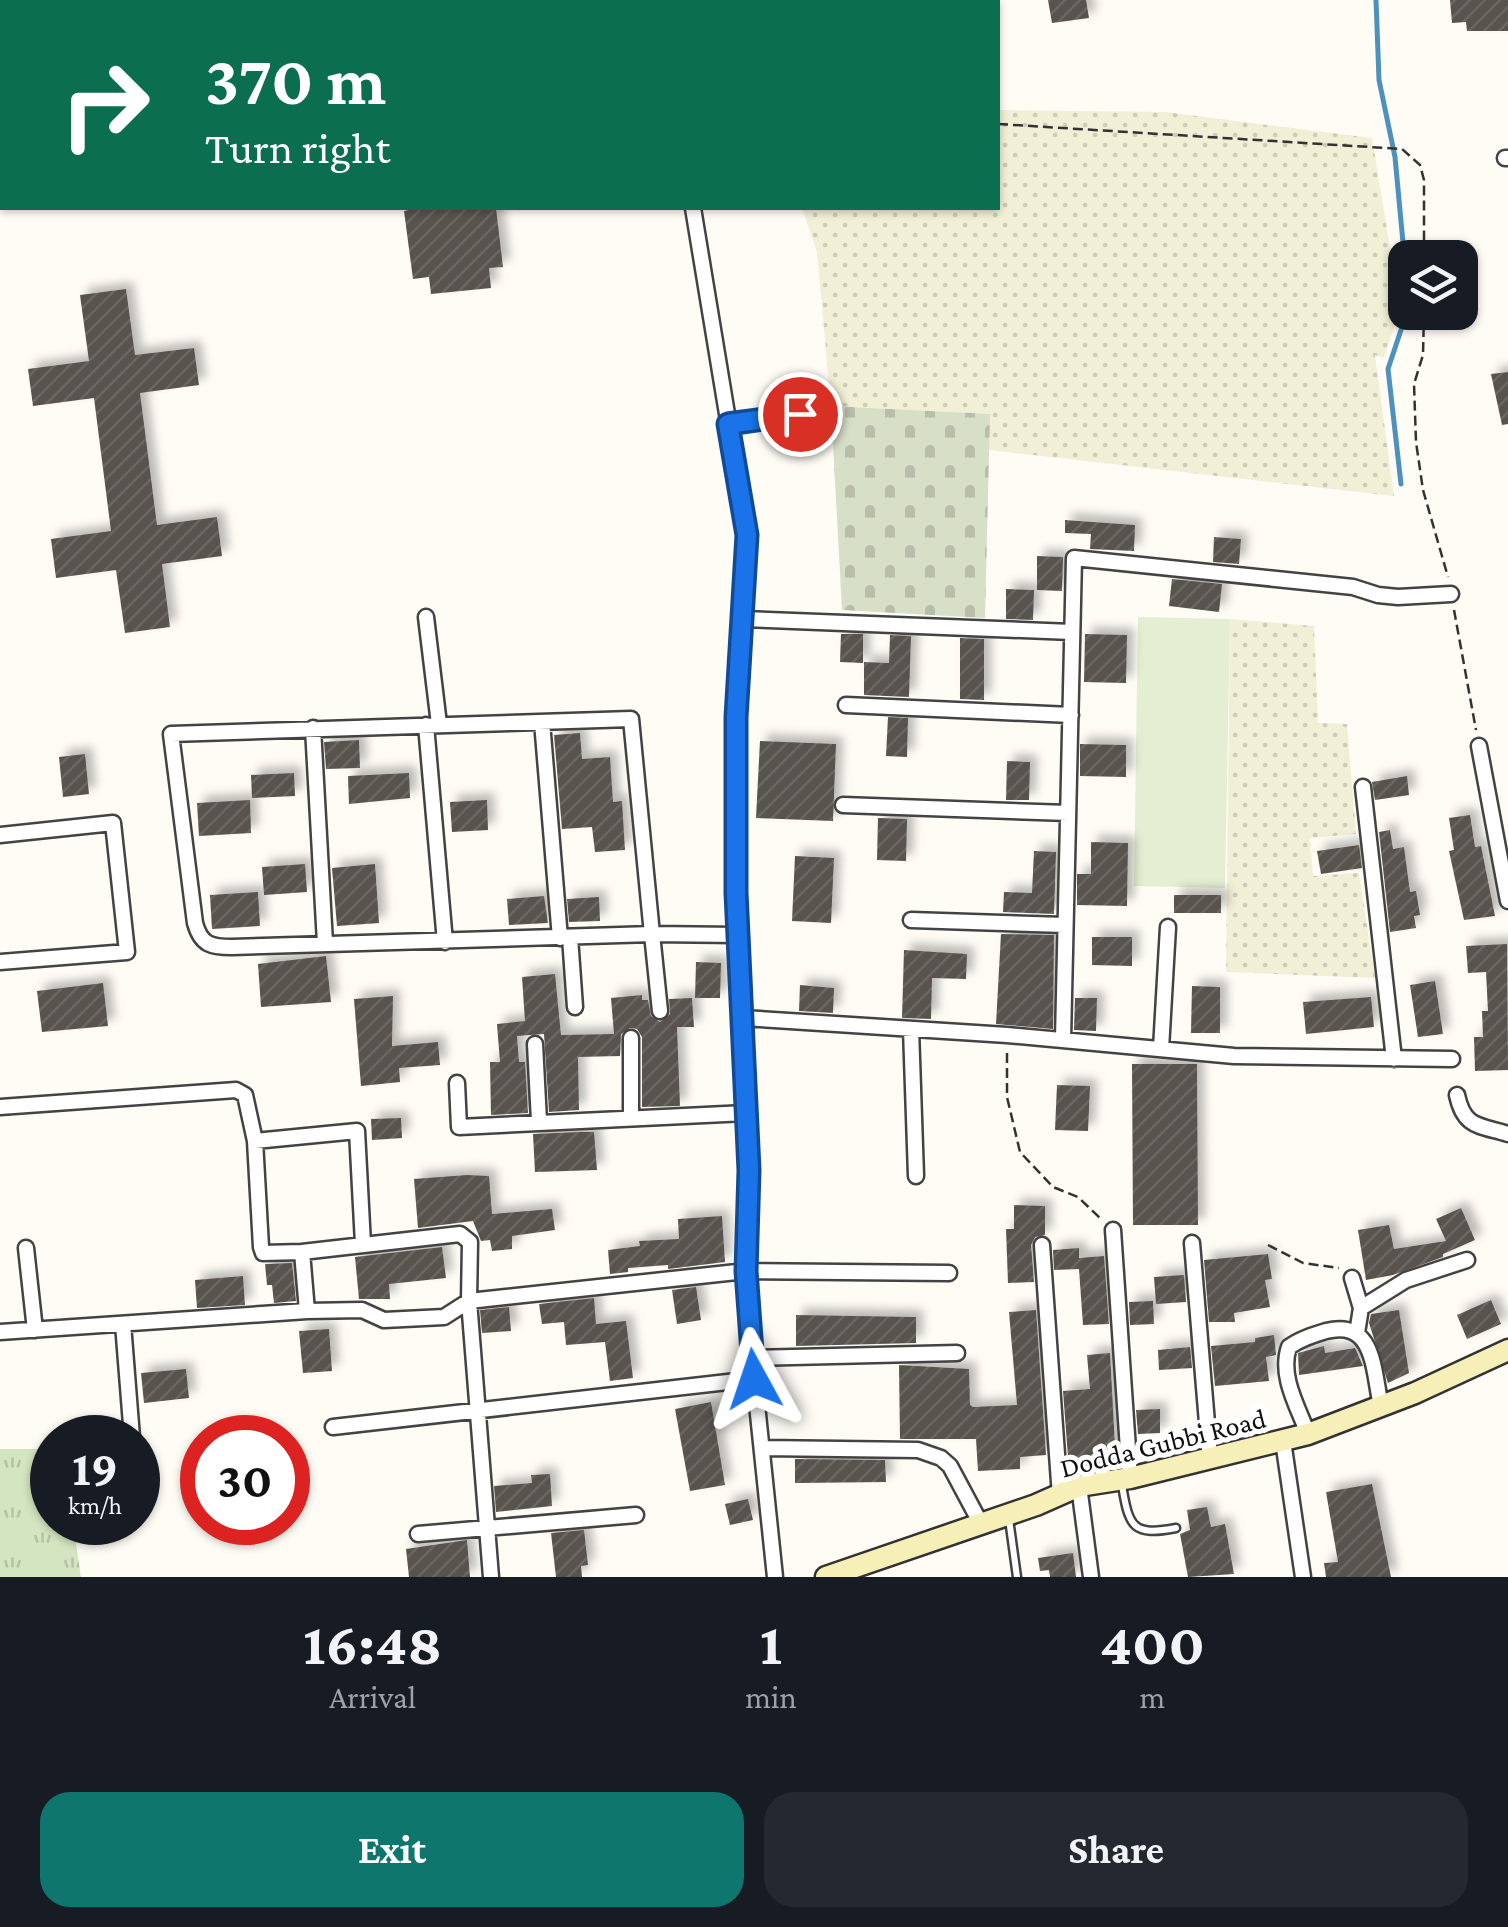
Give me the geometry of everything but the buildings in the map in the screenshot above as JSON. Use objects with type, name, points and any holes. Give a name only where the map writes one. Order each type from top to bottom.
[{"type":"main road","name":"Dodda Gubbi Road","points":[[836,1575],[1070,1492],[1308,1434],[1508,1350]]},
{"type":"street","points":[[694,210],[747,535],[736,717],[746,1271],[775,1577]]},
{"type":"street","points":[[728,424],[800,414]]},
{"type":"street","points":[[1063,1040],[1074,558],[1353,587],[1398,597],[1451,594]]},
{"type":"street","points":[[426,618],[446,942]]},
{"type":"street","points":[[742,619],[1072,632]]},
{"type":"street","points":[[846,705],[1070,714]]},
{"type":"street","points":[[660,1011],[652,934],[631,719],[170,734],[199,938],[215,947],[652,934],[738,935]]},
{"type":"street","points":[[542,722],[575,1007]]},
{"type":"street","points":[[313,728],[324,944]]},
{"type":"street","points":[[1479,746],[1508,901]]},
{"type":"street","points":[[1364,787],[1394,1060]]},
{"type":"street","points":[[843,806],[1068,813]]},
{"type":"street","points":[[0,834],[113,823],[127,952],[0,962]]},
{"type":"street","points":[[911,920],[1065,925]]},
{"type":"street","points":[[1161,1049],[1168,927]]},
{"type":"street","points":[[742,1018],[1007,1034],[1234,1056],[1452,1058]]},
{"type":"street","points":[[911,1030],[916,1176]]},
{"type":"street","points":[[631,1038],[632,1118]]},
{"type":"street","points":[[535,1044],[539,1121]]},
{"type":"street","points":[[457,1082],[459,1128],[539,1121],[746,1114]]},
{"type":"street","points":[[0,1107],[236,1090],[245,1096],[255,1141],[262,1253],[460,1234],[466,1237],[470,1242],[470,1301],[491,1577]]},
{"type":"street","points":[[1457,1095],[1468,1122],[1508,1134]]},
{"type":"street","points":[[255,1141],[356,1131],[363,1244]]},
{"type":"street","points":[[1113,1230],[1125,1478]]},
{"type":"street","points":[[1192,1243],[1210,1459]]},
{"type":"street","points":[[1042,1244],[1070,1492],[1091,1577]]},
{"type":"street","points":[[26,1248],[35,1330]]},
{"type":"street","points":[[302,1252],[307,1311]]},
{"type":"street","points":[[1362,1308],[1406,1280],[1467,1260]]},
{"type":"street","points":[[0,1332],[307,1311],[362,1310],[384,1320],[444,1317],[470,1301],[746,1271],[949,1274]]},
{"type":"street","points":[[1352,1278],[1362,1308],[1357,1333]]},
{"type":"street","points":[[123,1324],[130,1415]]},
{"type":"street","points":[[1308,1434],[1286,1375],[1290,1347],[1313,1334],[1342,1328],[1365,1339],[1381,1406]]},
{"type":"street","points":[[752,1358],[957,1352]]},
{"type":"street","points":[[333,1427],[754,1379]]},
{"type":"street","points":[[1283,1441],[1304,1577]]},
{"type":"street","points":[[762,1448],[918,1450],[941,1458],[950,1466],[981,1524]]},
{"type":"street","points":[[418,1534],[636,1515]]},
{"type":"lane","points":[[1125,1478],[1131,1522],[1140,1531],[1148,1534],[1176,1528]]},
{"type":"lane","points":[[1008,1515],[1017,1577]]},
{"type":"path","points":[[1000,124],[1402,149],[1420,165],[1424,180],[1424,240]]},
{"type":"path","points":[[1424,330],[1423,355],[1414,384],[1416,442],[1423,490],[1444,556],[1479,746]]},
{"type":"path","points":[[1007,1034],[1006,1097],[1020,1152],[1053,1188],[1078,1197],[1113,1230]]},
{"type":"path","points":[[1268,1245],[1303,1263],[1340,1269],[1352,1278]]},
{"type":"shaded area","points":[[1000,110],[1165,112],[1372,138],[1389,240],[1388,330],[1393,330],[1384,358],[1375,355],[1394,496],[989,450],[989,414],[831,406],[817,252],[803,210],[1000,210]]},
{"type":"shaded area","points":[[1230,619],[1314,626],[1318,723],[1347,724],[1356,834],[1310,838],[1313,876],[1359,873],[1375,978],[1226,972]]},
{"type":"green space","points":[[831,406],[990,414],[985,618],[842,610]]},
{"type":"green space","points":[[1138,617],[1230,619],[1225,888],[1134,886]]},
{"type":"green space","points":[[0,1449],[30,1449],[30,1545],[76,1545],[81,1577],[0,1577]]},
{"type":"waterway","points":[[1376,0],[1379,80],[1395,157],[1403,240]]},
{"type":"waterway","points":[[1401,330],[1388,369],[1401,484]]},
{"type":"waterway","points":[[723,433],[728,465]]},
{"type":"route","points":[[754,1379],[746,1271],[749,1170],[736,893],[736,717],[747,535],[728,424],[800,414]]}]
